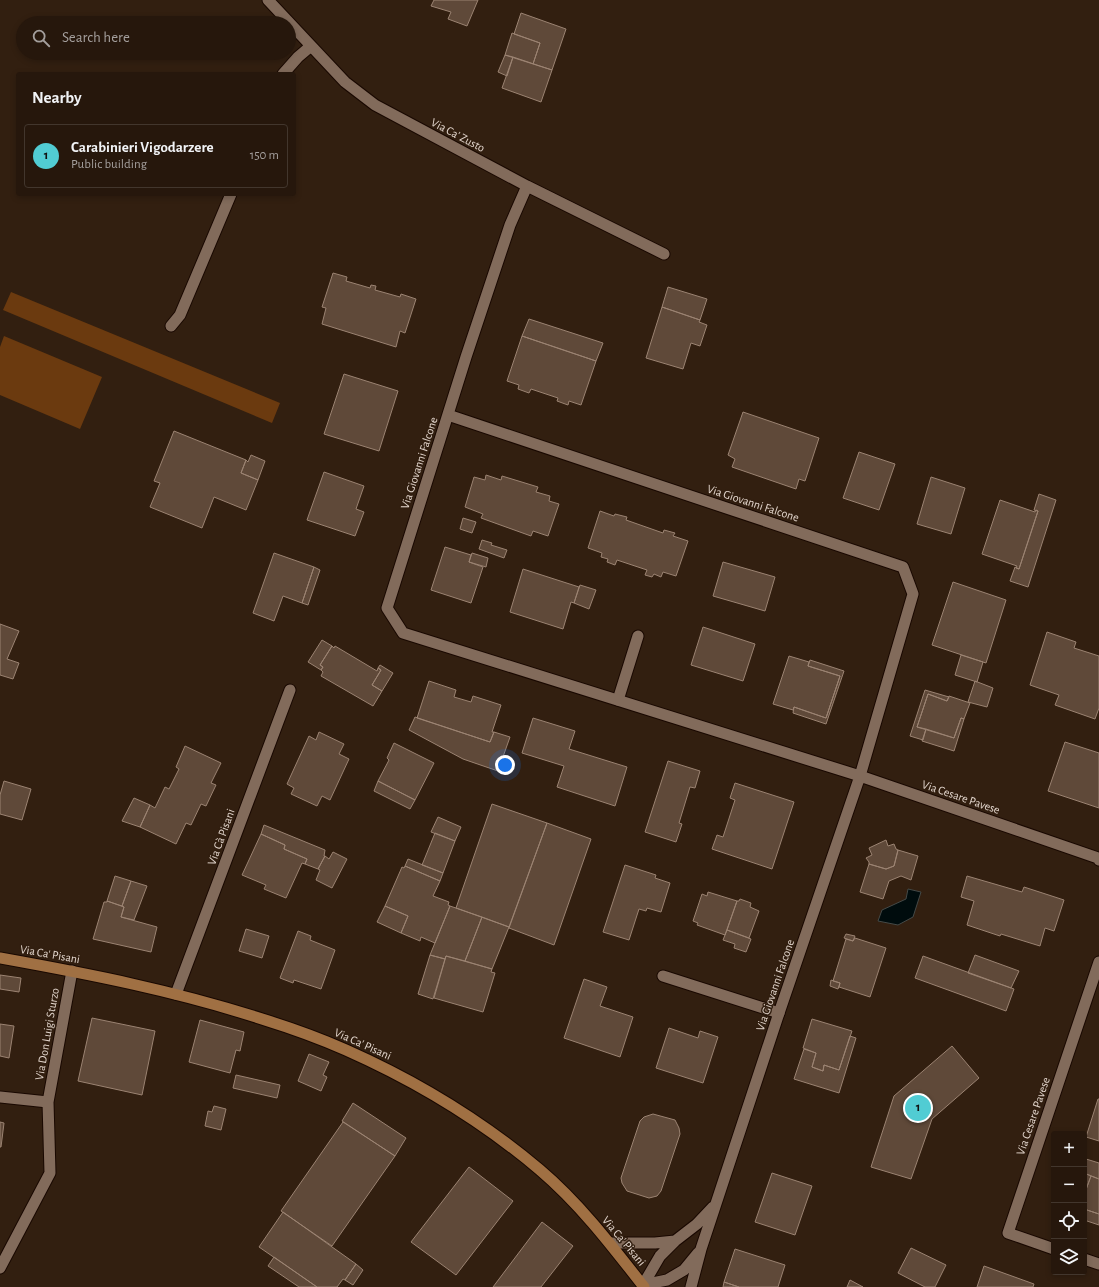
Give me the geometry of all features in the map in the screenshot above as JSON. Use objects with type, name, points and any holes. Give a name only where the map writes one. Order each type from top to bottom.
[{"type":"main road","name":"Via Ca' Pisani","points":[[0,958],[72,971],[176,994],[238,1011],[296,1030],[346,1050],[394,1072],[475,1120],[540,1170],[567,1195],[610,1243],[643,1286]]},
{"type":"street","name":"Via Ca' Zusto","points":[[268,0],[283,16]]},
{"type":"street","name":"Via Ca' Zusto","points":[[296,31],[345,82],[375,105],[527,186],[664,254]]},
{"type":"street","points":[[296,59],[310,46]]},
{"type":"street","points":[[285,72],[295,60]]},
{"type":"street","points":[[448,415],[510,224],[527,186]]},
{"type":"street","points":[[171,326],[180,315],[230,196]]},
{"type":"street","name":"Via Giovanni Falcone","points":[[691,1287],[701,1249],[779,1013],[860,776],[913,594],[903,567],[448,415],[387,608],[403,633],[860,776]]},
{"type":"street","points":[[618,700],[638,636]]},
{"type":"street","name":"Via Cà Pisani","points":[[176,994],[290,690]]},
{"type":"street","name":"Via Cesare Pavese","points":[[860,776],[1098,858],[1099,860]]},
{"type":"street","name":"Via Cesare Pavese","points":[[1051,1248],[1008,1233],[1098,967]]},
{"type":"street","name":"Via Don Luigi Sturzo","points":[[0,1268],[50,1173],[48,1102],[72,971]]},
{"type":"street","points":[[663,976],[779,1013]]},
{"type":"street","points":[[0,1097],[48,1102]]},
{"type":"street","name":"Via Giovanni Falcone","points":[[643,1286],[660,1256],[675,1241],[697,1224],[716,1204]]},
{"type":"street","points":[[610,1243],[655,1243],[675,1241]]},
{"type":"street","name":"Via Giovanni Falcone","points":[[643,1286],[667,1280],[684,1270],[701,1249]]},
{"type":"street","points":[[1087,1260],[1099,1264]]},
{"type":"shaded area","points":[[11,292],[280,403],[272,423],[3,310]]},
{"type":"shaded area","points":[[4,336],[102,377],[80,429],[0,395],[0,347]]},
{"type":"shaded area","points":[[908,889],[921,892],[913,917],[898,925],[878,921],[882,910],[906,899]]},
{"type":"building","points":[[434,0],[478,0],[467,26],[448,19],[451,12],[431,6]]},
{"type":"building","points":[[521,13],[566,29],[552,70],[533,64],[540,43],[514,34]]},
{"type":"building","points":[[512,33],[540,43],[533,64],[505,55]]},
{"type":"building","points":[[505,55],[513,57],[507,76],[498,72]]},
{"type":"building","points":[[513,57],[552,70],[541,102],[502,88]]},
{"type":"building","points":[[333,273],[347,277],[346,281],[370,288],[371,285],[376,286],[375,290],[400,297],[401,294],[416,299],[405,333],[400,331],[396,347],[322,324],[326,308],[322,307]]},
{"type":"building","points":[[668,287],[707,299],[700,320],[662,307]]},
{"type":"building","points":[[662,307],[700,320],[699,322],[707,325],[700,346],[691,343],[683,369],[646,358]]},
{"type":"building","points":[[529,319],[603,343],[596,361],[522,336]]},
{"type":"building","points":[[522,336],[596,361],[581,405],[569,401],[568,405],[557,401],[558,398],[531,389],[529,393],[518,389],[519,385],[507,381]]},
{"type":"building","points":[[344,374],[398,391],[379,451],[324,434]]},
{"type":"building","points":[[743,412],[819,438],[805,481],[799,479],[796,489],[732,467],[735,459],[728,455]]},
{"type":"building","points":[[174,431],[246,460],[241,473],[258,480],[246,510],[214,497],[202,528],[150,507],[160,483],[154,481]]},
{"type":"building","points":[[859,452],[895,464],[879,510],[843,498]]},
{"type":"building","points":[[251,455],[265,461],[258,480],[241,473],[246,460],[248,462]]},
{"type":"building","points":[[324,472],[364,486],[356,509],[364,512],[355,536],[307,520]]},
{"type":"building","points":[[486,475],[501,480],[502,476],[538,487],[536,492],[550,496],[549,501],[559,504],[548,536],[533,531],[531,536],[481,518],[483,514],[465,507],[474,477],[485,480]]},
{"type":"building","points":[[931,477],[965,488],[951,534],[917,524]]},
{"type":"building","points":[[1039,494],[1056,500],[1028,587],[1010,581],[1015,567],[1019,569],[1038,511],[1034,510]]},
{"type":"building","points":[[1000,500],[1035,512],[1036,510],[1038,511],[1019,569],[1016,568],[1017,566],[982,554]]},
{"type":"building","points":[[600,511],[614,516],[615,514],[627,517],[626,520],[663,533],[664,530],[675,533],[673,536],[688,541],[676,576],[663,572],[661,577],[654,574],[652,577],[645,575],[647,570],[617,560],[615,565],[607,562],[608,559],[601,557],[602,553],[588,548]]},
{"type":"building","points":[[463,518],[476,522],[472,533],[460,529]]},
{"type":"building","points":[[482,540],[492,543],[491,545],[507,550],[504,558],[479,549]]},
{"type":"building","points":[[445,547],[471,555],[469,562],[483,567],[471,603],[431,590]]},
{"type":"building","points":[[274,553],[314,567],[302,603],[283,596],[274,621],[253,613]]},
{"type":"building","points":[[472,553],[488,558],[486,567],[469,562]]},
{"type":"building","points":[[723,562],[775,577],[765,611],[713,596]]},
{"type":"building","points":[[314,567],[320,570],[308,605],[302,603]]},
{"type":"building","points":[[523,569],[579,587],[574,603],[571,602],[563,629],[510,612]]},
{"type":"building","points":[[953,582],[1006,600],[986,663],[932,645]]},
{"type":"building","points":[[580,585],[596,590],[589,609],[574,603]]},
{"type":"building","points":[[0,624],[19,631],[7,659],[19,663],[13,679],[0,675]]},
{"type":"building","points":[[703,627],[755,644],[743,681],[691,665]]},
{"type":"building","points":[[1047,632],[1076,642],[1074,648],[1099,656],[1099,708],[1095,719],[1055,705],[1059,695],[1030,685]]},
{"type":"building","points":[[322,640],[332,646],[320,665],[323,667],[321,670],[308,662]]},
{"type":"building","points":[[332,646],[334,648],[335,646],[377,671],[378,668],[381,670],[372,685],[382,691],[373,706],[321,676],[323,672],[321,670],[323,667],[320,665]]},
{"type":"building","points":[[961,655],[983,662],[977,682],[955,675]]},
{"type":"building","points":[[789,656],[809,662],[808,666],[840,676],[826,718],[794,707],[793,710],[773,704]]},
{"type":"building","points":[[810,660],[844,671],[826,724],[793,713],[794,707],[826,718],[840,676],[808,666]]},
{"type":"building","points":[[380,665],[393,673],[382,691],[372,685],[381,670],[378,668]]},
{"type":"building","points":[[429,681],[456,690],[454,697],[471,702],[473,696],[501,705],[490,742],[417,718]]},
{"type":"building","points":[[975,681],[993,688],[987,707],[968,702]]},
{"type":"building","points":[[925,690],[949,697],[947,701],[928,694],[917,727],[926,729],[923,740],[910,736]]},
{"type":"building","points":[[928,694],[947,701],[949,696],[970,703],[964,719],[961,718],[954,738],[917,727]]},
{"type":"building","points":[[415,717],[490,742],[494,732],[510,737],[498,771],[463,759],[409,730]]},
{"type":"building","points":[[533,718],[575,731],[569,749],[627,767],[615,806],[557,787],[564,766],[522,753]]},
{"type":"building","points":[[961,718],[964,719],[954,751],[922,741],[926,729],[954,738]]},
{"type":"building","points":[[319,732],[344,744],[339,754],[349,759],[330,800],[322,796],[317,806],[291,794],[294,788],[287,784],[309,736],[316,740]]},
{"type":"building","points":[[1065,742],[1099,753],[1099,808],[1048,791]]},
{"type":"building","points":[[394,743],[434,763],[415,800],[378,781],[389,760],[387,758]]},
{"type":"building","points":[[185,746],[221,763],[211,783],[216,785],[206,806],[201,804],[191,825],[186,823],[176,844],[140,827],[150,805],[155,808],[165,787],[169,789],[179,769],[176,767]]},
{"type":"building","points":[[668,761],[700,771],[695,788],[690,787],[679,823],[682,824],[676,842],[645,832]]},
{"type":"building","points":[[4,781],[31,789],[22,820],[0,814],[0,795]]},
{"type":"building","points":[[378,781],[415,800],[410,809],[374,791]]},
{"type":"building","points":[[735,783],[794,802],[772,869],[712,849],[717,835],[723,837],[735,800],[730,798]]},
{"type":"building","points":[[134,798],[150,805],[140,827],[122,821]]},
{"type":"building","points":[[492,804],[547,823],[509,927],[456,908]]},
{"type":"building","points":[[438,817],[461,827],[455,841],[431,832]]},
{"type":"building","points":[[547,823],[591,839],[554,945],[509,928]]},
{"type":"building","points":[[264,825],[325,850],[325,856],[318,869],[305,864],[307,859],[284,849],[285,845],[261,834]]},
{"type":"building","points":[[435,833],[455,841],[443,873],[422,865]]},
{"type":"building","points":[[261,834],[285,845],[284,849],[307,859],[305,864],[302,863],[286,898],[264,889],[266,885],[242,875]]},
{"type":"building","points":[[886,840],[888,846],[894,844],[898,850],[894,866],[886,869],[869,864],[866,858],[872,855],[869,848]]},
{"type":"building","points":[[898,850],[918,856],[911,880],[901,876],[889,881],[883,899],[860,892],[869,864],[886,869],[894,866]]},
{"type":"building","points":[[333,852],[347,859],[332,888],[316,880],[320,870],[318,869],[325,856],[329,859]]},
{"type":"building","points":[[408,859],[443,873],[440,881],[405,866]]},
{"type":"building","points":[[625,865],[656,875],[655,878],[670,883],[661,912],[647,908],[646,911],[639,909],[629,940],[603,932]]},
{"type":"building","points":[[405,866],[440,881],[433,896],[449,902],[448,905],[450,906],[435,943],[421,937],[420,941],[401,933],[408,916],[385,906],[402,867],[404,868]]},
{"type":"building","points":[[115,876],[131,881],[122,906],[107,901]]},
{"type":"building","points":[[967,876],[1022,892],[1024,887],[1064,900],[1054,931],[1045,928],[1040,946],[1001,934],[1000,936],[967,925],[974,901],[961,897]]},
{"type":"building","points":[[131,881],[147,886],[134,920],[121,917],[124,907],[122,906]]},
{"type":"building","points":[[708,892],[737,901],[725,935],[697,925],[698,923],[693,921],[702,894],[707,896]]},
{"type":"building","points":[[740,899],[751,903],[750,907],[759,911],[749,938],[727,930],[737,901]]},
{"type":"building","points":[[107,901],[124,907],[121,917],[157,927],[151,952],[93,939],[104,902]]},
{"type":"building","points":[[385,906],[408,916],[401,933],[377,922]]},
{"type":"building","points":[[450,906],[482,917],[465,961],[446,956],[445,959],[430,955]]},
{"type":"building","points":[[482,917],[509,927],[492,969],[465,961]]},
{"type":"building","points":[[246,929],[269,936],[262,958],[239,951]]},
{"type":"building","points":[[727,930],[751,939],[746,952],[734,948],[735,944],[723,940]]},
{"type":"building","points":[[298,931],[311,936],[310,940],[335,950],[321,989],[294,980],[293,983],[280,978]]},
{"type":"building","points":[[846,934],[855,936],[853,941],[844,938]]},
{"type":"building","points":[[855,938],[886,948],[870,997],[839,987],[840,983],[833,981],[846,939],[853,941]]},
{"type":"building","points":[[430,955],[445,959],[433,999],[418,994]]},
{"type":"building","points":[[975,955],[1019,971],[1011,988],[968,973]]},
{"type":"building","points":[[446,956],[492,969],[491,972],[495,973],[483,1012],[434,998]]},
{"type":"building","points":[[923,956],[1014,989],[1006,1011],[915,978]]},
{"type":"building","points":[[0,975],[21,978],[19,992],[0,989]]},
{"type":"building","points":[[584,979],[607,987],[600,1006],[633,1017],[620,1057],[564,1038]]},
{"type":"building","points":[[831,980],[840,983],[838,989],[830,986]]},
{"type":"building","points":[[92,1018],[155,1031],[142,1095],[78,1081]]},
{"type":"building","points":[[812,1019],[852,1031],[839,1070],[824,1065],[823,1071],[812,1067],[816,1053],[803,1048]]},
{"type":"building","points":[[200,1020],[244,1032],[240,1051],[236,1050],[230,1073],[189,1062]]},
{"type":"building","points":[[0,1024],[14,1026],[9,1058],[0,1056]]},
{"type":"building","points":[[669,1028],[698,1038],[700,1031],[718,1037],[703,1083],[656,1068]]},
{"type":"building","points":[[850,1036],[856,1038],[839,1093],[794,1079],[804,1049],[816,1053],[812,1067],[823,1071],[824,1065],[839,1070]]},
{"type":"building","points":[[952,1046],[979,1078],[932,1119],[911,1179],[871,1167],[894,1096]]},
{"type":"building","points":[[309,1054],[329,1062],[323,1075],[327,1077],[321,1091],[298,1081]]},
{"type":"building","points":[[236,1075],[280,1085],[277,1098],[233,1088]]},
{"type":"building","points":[[1099,1099],[1099,1141],[1087,1137]]},
{"type":"building","points":[[353,1103],[406,1138],[395,1156],[342,1121]]},
{"type":"building","points":[[214,1106],[226,1109],[221,1130],[205,1126],[208,1111],[212,1112]]},
{"type":"building","points":[[653,1114],[675,1120],[680,1134],[661,1191],[657,1196],[649,1198],[627,1191],[621,1178],[640,1121],[644,1117]]},
{"type":"building","points":[[0,1122],[4,1123],[1,1147],[0,1147]]},
{"type":"building","points":[[343,1122],[395,1156],[332,1246],[281,1211]]},
{"type":"building","points":[[1087,1159],[1099,1163],[1099,1179],[1087,1174]]},
{"type":"building","points":[[469,1167],[513,1201],[456,1275],[411,1242]]},
{"type":"building","points":[[772,1173],[812,1186],[795,1235],[755,1222]]},
{"type":"building","points":[[1087,1174],[1091,1176],[1087,1187]]},
{"type":"building","points":[[1091,1176],[1099,1179],[1099,1214],[1087,1210],[1087,1187]]},
{"type":"building","points":[[1087,1210],[1099,1214],[1099,1225],[1087,1221]]},
{"type":"building","points":[[283,1212],[356,1264],[345,1280],[343,1279],[337,1287],[317,1287],[259,1247]]},
{"type":"building","points":[[542,1222],[573,1246],[541,1287],[493,1287]]},
{"type":"building","points":[[911,1248],[946,1265],[935,1287],[925,1287],[898,1273]]},
{"type":"building","points":[[735,1249],[785,1265],[778,1287],[739,1287],[724,1282]]},
{"type":"building","points":[[274,1257],[317,1287],[299,1287],[268,1266]]},
{"type":"building","points":[[356,1264],[363,1270],[353,1285],[345,1280]]},
{"type":"building","points":[[984,1266],[1034,1284],[1033,1287],[977,1287]]},
{"type":"building","points":[[850,1280],[863,1287],[847,1287]]},
{"type":"building","points":[[724,1282],[739,1287],[723,1287]]},
{"type":"place","name":"Carabinieri Vigodarzere","points":[[918,1108]]}]
